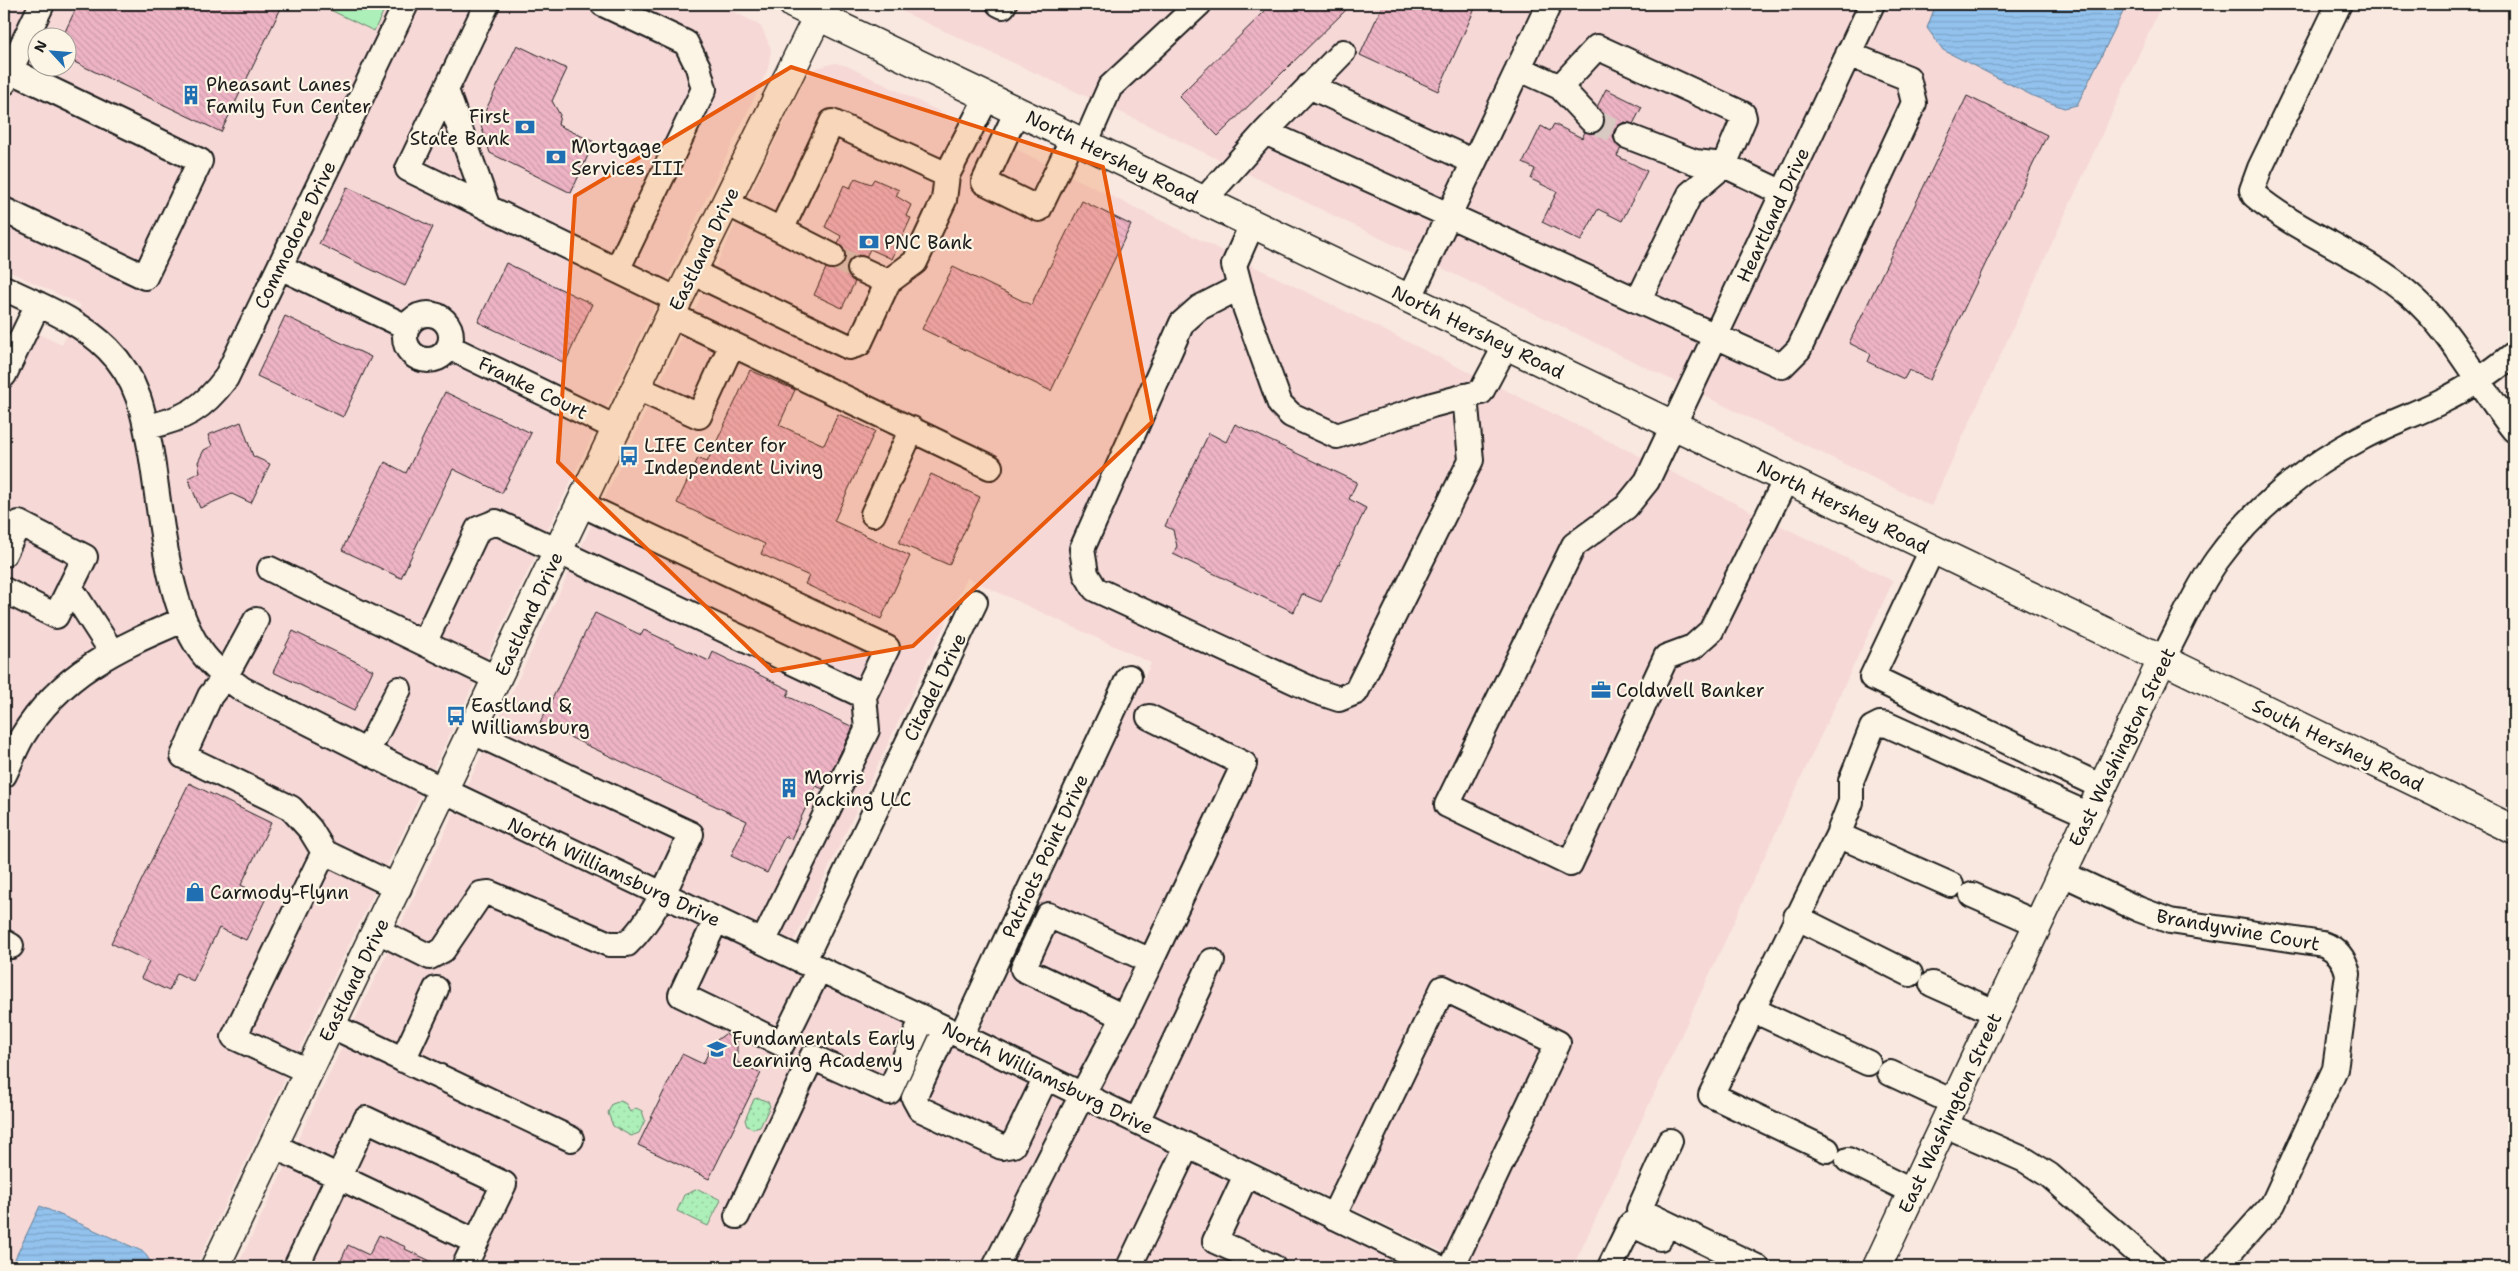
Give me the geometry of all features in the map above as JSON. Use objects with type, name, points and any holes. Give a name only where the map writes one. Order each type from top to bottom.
[{"type":"main road","name":"North Hershey Road","points":[[793,4],[821,10],[987,97],[2162,660]]},
{"type":"main road","name":"Eastland Drive","points":[[215,1267],[445,792],[692,272],[821,10]]},
{"type":"main road","name":"East Washington Street","points":[[1877,1267],[2162,660]]},
{"type":"main road","name":"South Hershey Road","points":[[2162,660],[2514,830]]},
{"type":"street","points":[[4,210],[145,277],[200,161],[7,77],[42,4]]},
{"type":"street","name":"Commodore Drive","points":[[147,427],[173,421],[193,412],[213,396],[226,378],[406,4]]},
{"type":"street","points":[[487,4],[408,169],[617,270],[732,344],[990,466]]},
{"type":"street","points":[[603,4],[686,44],[698,67],[704,89],[617,270]]},
{"type":"street","points":[[999,4],[1003,6],[1004,4]]},
{"type":"street","points":[[1017,111],[984,182],[1040,209],[1110,87],[1199,4]]},
{"type":"street","points":[[1409,299],[1549,4]]},
{"type":"street","name":"Heartland Drive","points":[[1786,479],[1711,632],[1693,647],[1666,657],[1570,864],[1447,805],[1574,545],[1626,507],[1647,481],[1675,426],[1872,4]]},
{"type":"street","points":[[2339,4],[2252,190],[2254,195],[2262,202],[2372,268],[2410,295],[2443,329],[2514,430]]},
{"type":"street","points":[[1560,87],[1597,47],[1743,114],[1744,118],[1724,165],[1690,194],[1638,301]]},
{"type":"street","points":[[1204,200],[1265,132],[1343,52]]},
{"type":"street","points":[[1265,132],[1782,366],[1799,349],[1914,103],[1908,78],[1848,54]]},
{"type":"street","points":[[1518,68],[1560,87],[1591,120]]},
{"type":"street","points":[[1309,86],[1474,162]]},
{"type":"street","points":[[446,90],[488,208]]},
{"type":"street","points":[[692,272],[849,347],[859,344],[888,282],[915,262],[944,200],[947,175],[987,97]]},
{"type":"street","points":[[781,230],[832,122],[947,175]]},
{"type":"street","points":[[1627,136],[1695,162],[1724,165],[1783,193]]},
{"type":"street","points":[[726,203],[832,256]]},
{"type":"street","points":[[1252,224],[1234,265],[1280,404],[1290,415],[1337,436],[1481,392],[1506,345]]},
{"type":"street","points":[[280,267],[407,327]]},
{"type":"street","points":[[860,269],[888,282]]},
{"type":"street","points":[[1240,287],[1199,308],[1182,323],[1082,549],[1086,574],[1095,589],[1315,691],[1339,699],[1356,692],[1471,460],[1465,396]]},
{"type":"street","name":"North Williamsburg Drive","points":[[4,288],[77,323],[109,351],[140,396],[147,427],[174,590],[183,620],[200,651],[226,677],[242,689],[445,792],[953,1032],[1333,1217],[1400,1259],[1438,1267]]},
{"type":"street","points":[[4,374],[38,304]]},
{"type":"street","points":[[424,314],[438,315],[444,320],[451,332],[448,347],[444,353],[432,359],[418,358],[412,354],[405,341],[407,327],[417,316],[424,314]]},
{"type":"street","points":[[637,388],[699,416],[732,344]]},
{"type":"street","name":"Franke Court","points":[[448,347],[618,429]]},
{"type":"street","name":"East Washington Street","points":[[2162,660],[2194,597],[2217,560],[2244,528],[2275,498],[2295,481],[2360,438],[2444,400],[2478,380],[2514,354]]},
{"type":"street","points":[[873,514],[912,430]]},
{"type":"street","points":[[581,504],[887,648],[864,696],[867,730],[763,942]]},
{"type":"street","points":[[424,643],[478,529],[496,522],[864,696]]},
{"type":"street","points":[[4,554],[19,524],[85,557],[56,616],[4,590]]},
{"type":"street","points":[[1932,550],[1872,677],[2102,787]]},
{"type":"street","points":[[270,569],[498,679]]},
{"type":"street","points":[[70,587],[112,652]]},
{"type":"street","name":"Citadel Drive","points":[[716,920],[681,995],[782,1044],[811,965],[975,602]]},
{"type":"street","points":[[4,775],[22,738],[43,708],[69,681],[112,652],[183,620]]},
{"type":"street","points":[[256,620],[226,677],[210,696],[183,756],[290,808],[310,829],[324,852],[398,888]]},
{"type":"street","name":"Patriots Point Drive","points":[[1046,1077],[1013,1145],[1002,1146],[920,1109],[914,1098],[953,1032],[1129,677]]},
{"type":"street","points":[[367,752],[399,690]]},
{"type":"street","points":[[995,1267],[1082,1094],[1124,1017],[1244,764],[1149,717]]},
{"type":"street","points":[[1827,1150],[1711,1095],[1751,1009],[1838,835],[1851,802],[1851,782],[1872,728],[1880,724],[1888,725],[2089,815]]},
{"type":"street","points":[[378,931],[430,957],[443,950],[480,894],[489,893],[609,944],[627,944],[638,933],[662,894],[691,834],[473,732]]},
{"type":"street","points":[[1838,835],[2038,924]]},
{"type":"street","points":[[310,1072],[234,1036],[324,852]]},
{"type":"street","name":"Brandywine Court","points":[[2062,874],[2138,910],[2170,921],[2324,944],[2337,952],[2347,965],[2348,974],[2335,1069],[2273,1204],[2217,1267]]},
{"type":"street","points":[[1124,1017],[1023,969],[1048,914],[1151,961]]},
{"type":"street","points":[[1796,917],[1910,974]]},
{"type":"street","points":[[1137,1121],[1212,961]]},
{"type":"street","points":[[1932,984],[1997,1013]]},
{"type":"street","points":[[1333,1217],[1442,988],[1558,1043],[1452,1267]]},
{"type":"street","points":[[402,1060],[436,989]]},
{"type":"street","points":[[1751,1009],[1868,1063]]},
{"type":"street","points":[[737,1216],[812,1057],[889,1092],[923,1018]]},
{"type":"street","points":[[332,1026],[571,1139]]},
{"type":"street","points":[[1890,1073],[1950,1114],[2049,1175],[2154,1267]]},
{"type":"street","points":[[296,1267],[366,1118],[504,1184],[464,1267]]},
{"type":"street","points":[[1670,1141],[1639,1210],[1757,1267]]},
{"type":"street","points":[[274,1146],[476,1242]]},
{"type":"street","points":[[1129,1267],[1187,1146]]},
{"type":"street","points":[[1848,1160],[1913,1192]]},
{"type":"street","points":[[1246,1175],[1215,1241],[1274,1267]]},
{"type":"street","points":[[1610,1267],[1631,1224],[1722,1267]]},
{"type":"highlighted area","points":[[791,67],[1103,167],[1152,422],[913,646],[772,671],[558,462],[575,196]]},
{"type":"shaded area","points":[[4,4],[719,4],[762,28],[771,49],[768,69],[195,1267],[4,1267],[4,318],[62,345],[81,305],[4,269]]},
{"type":"shaded area","points":[[886,4],[2162,4],[1931,506],[1135,119]]},
{"type":"shaded area","points":[[835,63],[847,66],[1893,581],[1573,1267],[1475,1267],[1238,1154],[1225,1179],[1414,1267],[237,1267],[805,79],[813,69]],"holes":[[[967,578],[1151,663],[979,1032],[793,943]]]},
{"type":"green space","points":[[318,4],[387,4],[374,31]]},
{"type":"green space","points":[[759,1098],[768,1102],[770,1106],[760,1127],[753,1129],[747,1126],[745,1120],[754,1099]]},
{"type":"green space","points":[[621,1101],[626,1104],[630,1112],[636,1108],[642,1111],[645,1120],[639,1133],[631,1136],[613,1126],[608,1113],[612,1104]]},
{"type":"green space","points":[[698,1189],[721,1200],[708,1226],[677,1211],[684,1195]]},
{"type":"water","points":[[1936,4],[2127,4],[2077,105],[2064,108],[2033,96],[1943,50],[1927,28]]},
{"type":"water","points":[[40,1206],[144,1252],[154,1267],[11,1267]]},
{"type":"building","name":"Pheasant Lanes Family Fun Center","points":[[78,4],[283,4],[221,132],[78,64],[78,28],[67,28]]},
{"type":"building","points":[[1272,4],[1352,4],[1218,136],[1179,96]]},
{"type":"building","points":[[1383,4],[1477,4],[1438,91],[1360,55]]},
{"type":"building","points":[[517,45],[567,69],[552,101],[560,115],[558,125],[594,142],[571,193],[490,153],[480,122]]},
{"type":"building","points":[[1606,89],[1642,107],[1633,124],[1625,122],[1619,125],[1614,131],[1613,138],[1621,148],[1617,156],[1647,171],[1622,221],[1598,209],[1581,241],[1542,222],[1557,192],[1531,179],[1535,169],[1523,163],[1541,126],[1550,131],[1554,124],[1582,138],[1585,132],[1594,133],[1600,130],[1604,124],[1604,117],[1597,107]]},
{"type":"building","points":[[1967,96],[2047,135],[1930,380],[1909,370],[1904,379],[1868,362],[1871,354],[1849,343]]},
{"type":"building","name":"PNC Bank","points":[[855,178],[871,184],[874,179],[899,190],[896,196],[911,205],[906,216],[911,218],[892,259],[870,249],[866,257],[858,255],[848,263],[846,271],[855,282],[842,308],[814,295],[826,268],[839,268],[844,262],[844,249],[838,244],[841,236],[825,227],[844,185],[850,188]]},
{"type":"building","points":[[347,187],[433,227],[405,286],[319,244]]},
{"type":"building","points":[[1082,201],[1131,225],[1051,391],[922,329],[953,267],[1031,305]]},
{"type":"building","points":[[506,263],[592,304],[565,363],[478,322]]},
{"type":"building","points":[[285,316],[371,357],[343,417],[257,376]]},
{"type":"building","points":[[750,370],[795,390],[779,425],[824,445],[838,414],[875,431],[834,521],[910,556],[881,619],[805,584],[809,576],[761,554],[765,544],[677,503],[698,458],[707,462]]},
{"type":"building","points":[[445,392],[531,433],[502,493],[453,469],[401,578],[342,550],[385,462],[406,473]]},
{"type":"building","points":[[241,422],[253,456],[270,464],[251,503],[232,494],[200,508],[188,478],[200,472],[198,462],[204,450],[212,446],[208,435]]},
{"type":"building","points":[[1235,424],[1357,482],[1349,499],[1366,508],[1321,602],[1302,594],[1294,612],[1173,554],[1177,546],[1173,530],[1165,526],[1209,433],[1226,442]]},
{"type":"building","points":[[931,474],[980,497],[949,565],[899,543]]},
{"type":"building","points":[[595,613],[641,635],[644,630],[709,661],[713,652],[790,690],[787,696],[853,727],[823,789],[816,786],[791,839],[785,836],[767,873],[731,856],[747,821],[540,723]]},
{"type":"building","points":[[293,631],[373,670],[354,711],[273,672]]},
{"type":"building","name":"Carmody-Flynn","points":[[189,783],[271,823],[241,885],[266,898],[246,940],[219,928],[193,981],[177,973],[169,991],[141,978],[149,962],[111,943]]},
{"type":"building","points":[[725,1034],[737,1039],[737,1062],[761,1073],[709,1179],[638,1145],[682,1054],[703,1064],[713,1043]]},
{"type":"building","points":[[379,1235],[443,1267],[338,1267],[348,1245],[369,1255]]},
{"type":"tunnel","points":[[1591,120],[1627,136]]},
{"type":"tunnel","points":[[832,256],[860,269]]},
{"type":"place","name":"Pheasant Lanes Family Fun Center","points":[[191,95]]},
{"type":"place","name":"First State Bank","points":[[525,127]]},
{"type":"place","name":"Mortgage Services III","points":[[556,157]]},
{"type":"place","name":"PNC Bank","points":[[869,242]]},
{"type":"place","name":"LIFE Center for Independent Living","points":[[629,456]]},
{"type":"place","name":"Coldwell Banker","points":[[1601,690]]},
{"type":"place","name":"Eastland & Williamsburg","points":[[456,716]]},
{"type":"place","name":"Morris Packing LLC","points":[[789,788]]},
{"type":"place","name":"Carmody-Flynn","points":[[195,892]]},
{"type":"place","name":"Fundamentals Early Learning Academy","points":[[717,1049]]}]
